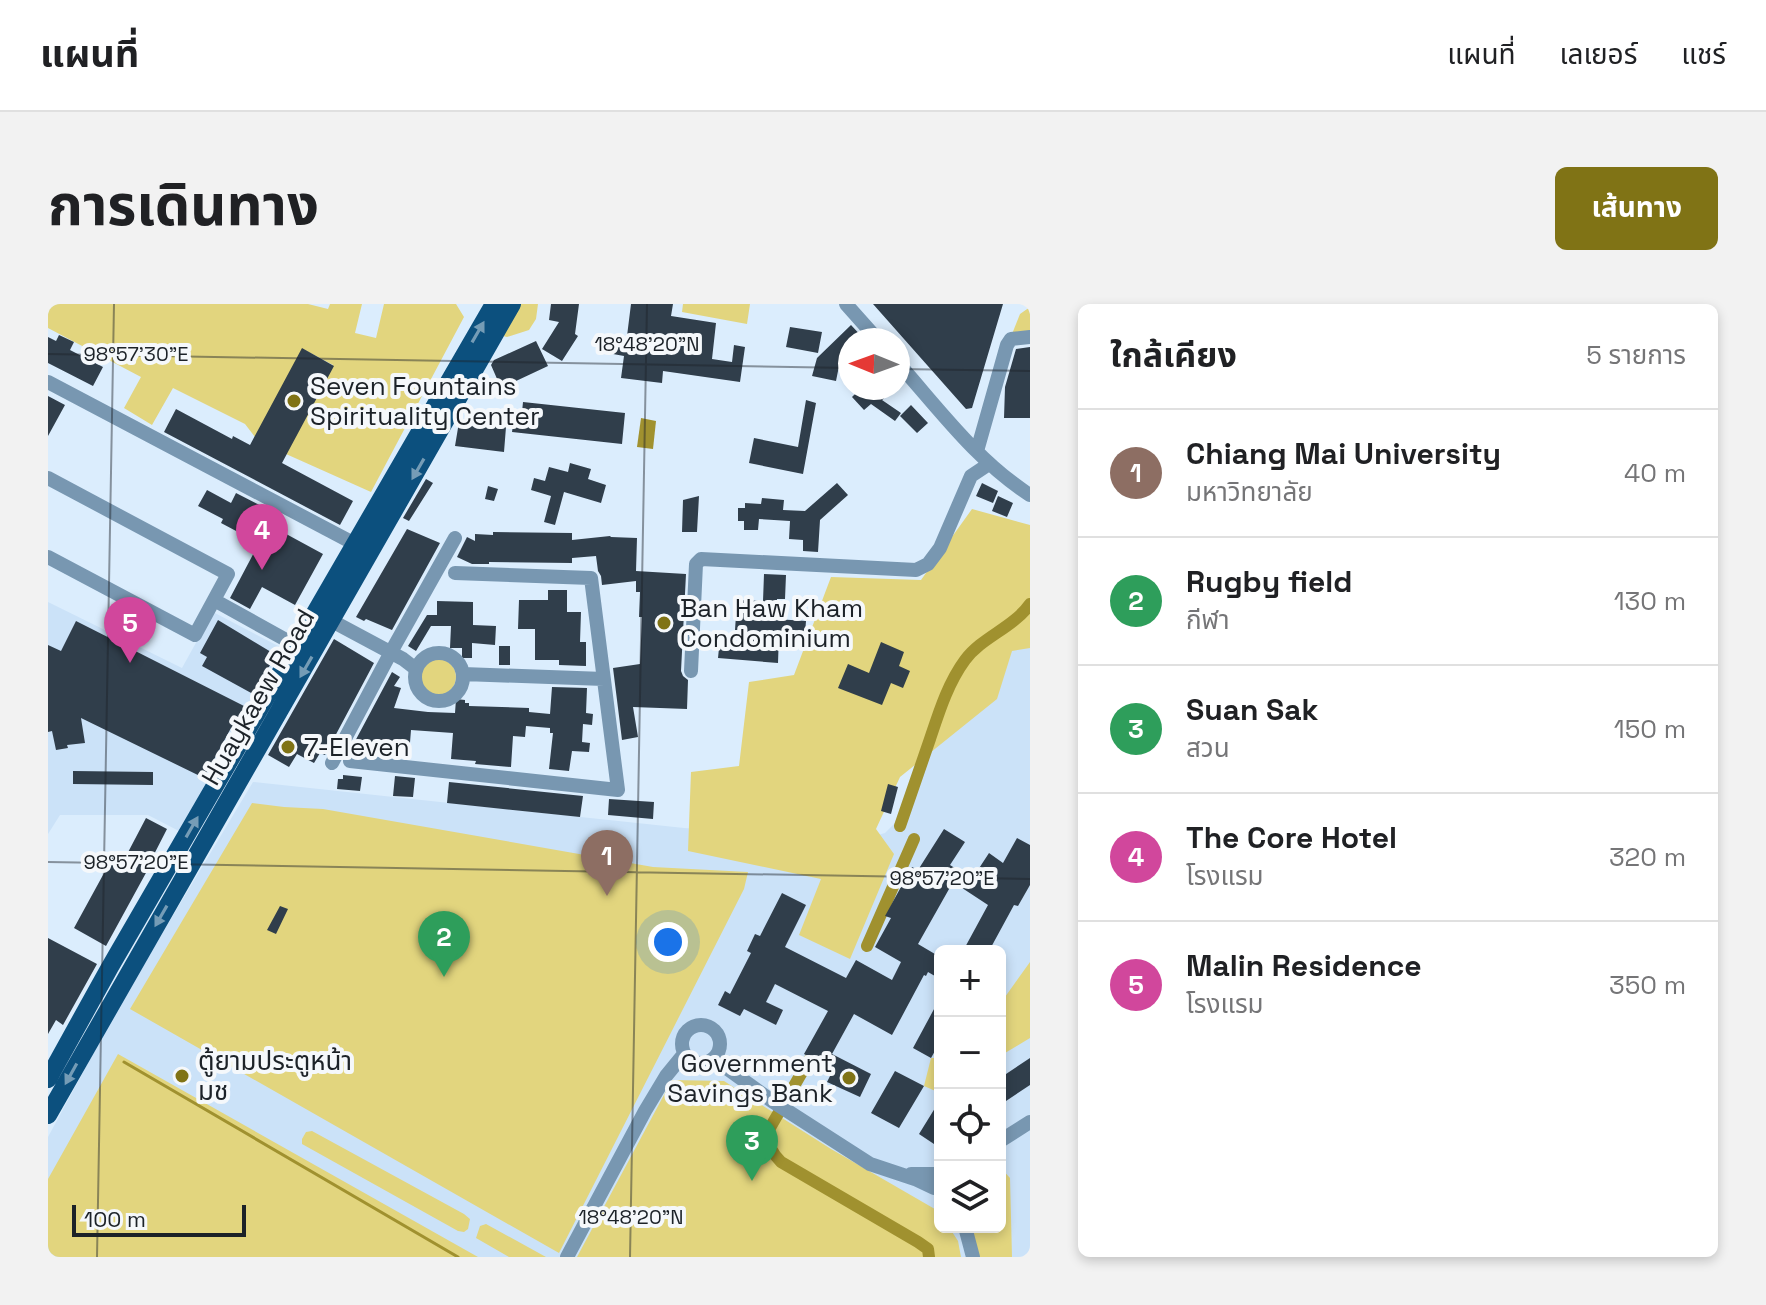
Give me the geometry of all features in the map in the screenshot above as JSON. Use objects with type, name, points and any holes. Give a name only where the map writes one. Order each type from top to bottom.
[{"type":"main road","name":"Huaykaew Road","points":[[104,997],[332,621],[363,548],[494,304]]},
{"type":"main road","name":"Huaykaew Road","points":[[48,1115],[87,1028],[297,646],[363,548],[512,304]]},
{"type":"main road","name":"Huaykaew Road","points":[[48,1079],[87,1028]]},
{"type":"street","points":[[846,304],[867,328]]},
{"type":"street","points":[[977,451],[1007,345],[1011,339],[1030,337]]},
{"type":"street","points":[[910,376],[989,464],[1030,495]]},
{"type":"street","points":[[48,382],[363,548]]},
{"type":"street","points":[[691,671],[696,564],[701,559],[916,570],[928,564],[940,548],[971,476],[989,464]]},
{"type":"street","points":[[48,478],[228,574],[195,635],[48,557]]},
{"type":"street","points":[[332,763],[455,538]]},
{"type":"street","points":[[350,761],[618,790],[591,578],[455,573]]},
{"type":"street","points":[[214,600],[297,646]]},
{"type":"street","points":[[332,621],[416,669]]},
{"type":"street","points":[[445,653],[457,661],[463,674],[460,689],[448,700],[432,701],[415,685],[416,669],[425,657],[445,653]]},
{"type":"street","points":[[463,674],[604,679]]},
{"type":"street","points":[[705,1025],[717,1033],[719,1052],[714,1059],[708,1063],[694,1063],[684,1054],[684,1035],[692,1027],[705,1025]]},
{"type":"street","points":[[567,1257],[645,1111],[666,1076],[684,1054]]},
{"type":"street","points":[[714,1059],[772,1101],[870,1164],[934,1184]]},
{"type":"street","points":[[1006,1137],[1030,1122]]},
{"type":"street","points":[[966,1233],[973,1257]]},
{"type":"shaded area","points":[[48,304],[308,304],[328,309],[330,304],[362,304],[355,333],[376,338],[384,304],[456,304],[464,317],[371,492],[286,454],[333,365],[303,349],[255,437],[245,424],[173,388],[152,425],[124,408],[141,377],[48,328]]},
{"type":"shaded area","points":[[517,304],[538,304],[536,319],[529,330],[507,337],[499,335]]},
{"type":"shaded area","points":[[683,304],[750,304],[747,324],[682,312]]},
{"type":"shaded area","points":[[1030,307],[1030,334],[1012,334],[1020,314]]},
{"type":"shaded area","points":[[641,418],[656,421],[653,449],[637,447]]},
{"type":"shaded area","points":[[972,509],[1030,525],[1030,648],[1012,651],[997,699],[900,777],[876,829],[894,854],[850,959],[799,935],[821,879],[688,851],[691,772],[739,766],[749,682],[794,675],[831,577],[921,580]]},
{"type":"shaded area","points":[[48,602],[182,668],[213,612],[282,648],[179,831],[148,815],[60,815],[48,834]]},
{"type":"shaded area","points":[[1030,623],[1030,1257],[48,1257],[48,1137],[120,1004],[253,782],[684,828],[857,841],[885,833],[907,811],[926,739]]},
{"type":"shaded area","points":[[438,659],[450,665],[456,677],[450,689],[438,695],[426,689],[420,677],[426,665]]},
{"type":"shaded area","points":[[252,803],[323,809],[653,867],[748,872],[744,889],[559,1253],[130,1009]]},
{"type":"shaded area","points":[[1030,962],[1030,1038],[1006,1052],[1006,1017],[1006,996]]},
{"type":"shaded area","points":[[118,1054],[478,1257],[48,1257],[48,1179]]},
{"type":"shaded area","points":[[931,1058],[934,1058],[934,1090],[924,1086]]},
{"type":"shaded area","points":[[672,1080],[724,1081],[831,1149],[934,1209],[934,1233],[953,1233],[961,1257],[577,1257]]},
{"type":"shaded area","points":[[312,1131],[464,1214],[470,1219],[468,1229],[458,1231],[302,1144],[306,1132]]},
{"type":"shaded area","points":[[1006,1174],[1010,1178],[1012,1257],[977,1257],[971,1233],[1006,1233]]},
{"type":"shaded area","points":[[486,1224],[546,1257],[509,1257],[476,1238],[480,1226]]},
{"type":"building","points":[[551,304],[579,304],[575,334],[578,336],[562,361],[542,349],[559,322],[549,320]]},
{"type":"building","points":[[631,304],[673,304],[671,316],[716,323],[712,359],[732,362],[734,345],[745,347],[740,382],[663,371],[662,383],[621,378],[624,356],[602,352],[604,341],[626,344]]},
{"type":"building","points":[[873,304],[1003,304],[972,408],[966,409],[910,346],[910,328],[894,328]]},
{"type":"building","points":[[790,327],[822,332],[818,353],[786,347]]},
{"type":"building","points":[[59,335],[74,342],[70,350],[103,367],[93,386],[48,363],[48,337],[56,341]]},
{"type":"building","points":[[838,338],[836,381],[812,376],[817,358]]},
{"type":"building","points":[[536,341],[548,366],[501,388],[491,365],[494,360]]},
{"type":"building","points":[[1030,347],[1030,418],[1004,418],[1005,387],[1016,349]]},
{"type":"building","points":[[302,348],[334,366],[282,463],[353,501],[340,525],[164,432],[176,409],[232,439],[233,436],[250,445]]},
{"type":"building","points":[[48,396],[65,405],[48,436]]},
{"type":"building","points":[[806,400],[816,403],[803,474],[749,463],[754,438],[798,447]]},
{"type":"building","points":[[855,400],[882,400],[901,413],[895,421],[871,404],[864,410]]},
{"type":"building","points":[[523,402],[625,413],[622,444],[512,432],[515,411],[522,412]]},
{"type":"building","points":[[911,405],[928,423],[917,433],[900,416]]},
{"type":"building","points":[[459,422],[506,427],[504,452],[455,446]]},
{"type":"building","points":[[570,463],[591,469],[588,479],[606,485],[601,503],[564,492],[555,525],[544,522],[551,496],[531,490],[534,478],[545,481],[549,467],[568,472]]},
{"type":"building","points":[[426,479],[433,483],[409,521],[403,518]]},
{"type":"building","points":[[837,483],[848,495],[820,520],[818,552],[803,551],[803,540],[789,539],[790,521],[759,519],[758,530],[744,530],[744,521],[738,521],[738,508],[745,508],[745,503],[761,504],[762,498],[784,500],[783,510],[805,511]]},
{"type":"building","points":[[982,483],[998,491],[993,503],[976,496]]},
{"type":"building","points":[[488,486],[498,489],[494,501],[485,499]]},
{"type":"building","points":[[207,490],[231,503],[236,493],[283,517],[277,529],[323,554],[295,605],[262,587],[250,609],[230,598],[259,543],[221,523],[223,519],[198,506]]},
{"type":"building","points":[[699,496],[697,532],[682,532],[683,500]]},
{"type":"building","points":[[998,496],[1013,503],[1007,517],[992,511]]},
{"type":"building","points":[[407,529],[440,543],[392,630],[356,617]]},
{"type":"building","points":[[493,532],[572,533],[572,540],[610,536],[637,538],[636,571],[686,574],[681,671],[688,680],[687,709],[633,707],[638,737],[622,740],[613,668],[640,664],[642,617],[639,617],[640,592],[636,592],[636,581],[602,585],[596,556],[572,558],[572,563],[489,564],[472,564],[457,557],[467,537],[475,541],[475,534],[493,535]]},
{"type":"building","points":[[764,574],[786,575],[785,599],[777,599],[776,619],[806,621],[805,634],[779,633],[778,663],[718,658],[719,648],[746,650],[747,631],[735,630],[737,600],[763,601]]},
{"type":"building","points":[[548,590],[567,590],[567,612],[581,612],[580,642],[586,642],[586,666],[559,665],[559,660],[535,660],[535,629],[518,629],[519,600],[548,600]]},
{"type":"building","points":[[437,601],[473,602],[473,625],[496,626],[495,645],[472,643],[472,658],[462,658],[462,648],[450,648],[451,626],[431,626],[416,651],[408,646],[427,615],[437,615]]},
{"type":"building","points":[[218,620],[276,655],[253,694],[202,666],[207,657],[200,653]]},
{"type":"building","points":[[76,621],[246,707],[204,778],[81,718],[85,743],[56,750],[52,731],[48,732],[48,645],[61,651]]},
{"type":"building","points":[[334,639],[374,663],[325,755],[320,753],[314,763],[297,754],[289,767],[268,755]]},
{"type":"building","points":[[881,642],[904,652],[899,666],[910,671],[903,688],[891,683],[882,705],[838,688],[848,664],[869,673]]},
{"type":"building","points":[[499,646],[510,646],[510,665],[499,665]]},
{"type":"building","points":[[392,672],[400,677],[394,686],[401,688],[394,708],[428,712],[455,713],[456,699],[465,700],[469,706],[529,708],[529,712],[550,714],[552,687],[587,688],[586,713],[593,714],[592,725],[583,724],[582,742],[590,743],[589,752],[572,751],[569,771],[549,769],[553,733],[550,733],[550,728],[526,726],[525,737],[513,736],[511,767],[451,759],[453,733],[411,730],[409,755],[352,751]]},
{"type":"building","points":[[73,771],[153,772],[153,785],[73,784]]},
{"type":"building","points":[[343,775],[362,777],[360,791],[337,789],[338,779],[343,779]]},
{"type":"building","points":[[395,776],[415,778],[413,797],[393,796]]},
{"type":"building","points":[[449,782],[583,796],[580,817],[447,803]]},
{"type":"building","points":[[888,784],[898,787],[891,814],[881,811]]},
{"type":"building","points":[[609,799],[654,802],[653,819],[608,815]]},
{"type":"building","points":[[146,818],[167,829],[106,946],[74,928],[115,853],[125,858]]},
{"type":"building","points":[[944,829],[965,842],[950,865],[972,879],[989,853],[1003,863],[1017,838],[1030,845],[1030,885],[1018,906],[1014,905],[992,945],[966,945],[988,905],[953,882],[918,944],[934,953],[934,976],[928,972],[924,975],[892,1035],[854,1014],[832,1054],[871,1074],[860,1097],[827,1082],[833,1070],[804,1054],[828,1011],[775,984],[766,1002],[783,1010],[776,1025],[744,1009],[740,1016],[718,1005],[725,991],[730,994],[751,953],[747,951],[755,934],[760,936],[782,893],[806,905],[785,947],[846,978],[856,960],[892,980],[901,962],[875,947],[891,918],[885,916],[912,867],[918,870]]},
{"type":"building","points":[[280,906],[288,909],[276,934],[267,930]]},
{"type":"building","points":[[48,938],[97,964],[63,1025],[56,1020],[48,1034]]},
{"type":"building","points":[[934,1009],[934,1053],[931,1058],[913,1048]]},
{"type":"building","points":[[1030,1058],[1030,1085],[1006,1101],[1006,1074]]},
{"type":"building","points":[[895,1071],[924,1086],[899,1128],[871,1113]]},
{"type":"building","points":[[934,1110],[934,1144],[919,1134]]},
{"type":"waterway","points":[[900,826],[941,708],[959,669],[972,652],[1015,620],[1030,604]]},
{"type":"waterway","points":[[867,946],[914,839]]},
{"type":"waterway","points":[[809,1060],[767,1133],[773,1152],[781,1162],[918,1242],[928,1249],[929,1257]]},
{"type":"waterway","points":[[124,1062],[458,1257]]},
{"type":"place","name":"Seven Fountains Spirituality Center","points":[[294,401]]},
{"type":"place","name":"The Core Hotel","points":[[262,570]]},
{"type":"place","name":"Ban Haw Kham Condominium","points":[[664,623]]},
{"type":"place","name":"Malin Residence","points":[[130,663]]},
{"type":"place","name":"7-Eleven","points":[[288,747]]},
{"type":"place","name":"Chiang Mai University","points":[[607,896]]},
{"type":"place","name":"Rugby field","points":[[444,977]]},
{"type":"place","name":"ตู้ยามประตูหน้า มช","points":[[182,1076]]},
{"type":"place","name":"Government Savings Bank","points":[[849,1078]]},
{"type":"place","name":"Suan Sak","points":[[752,1181]]}]
